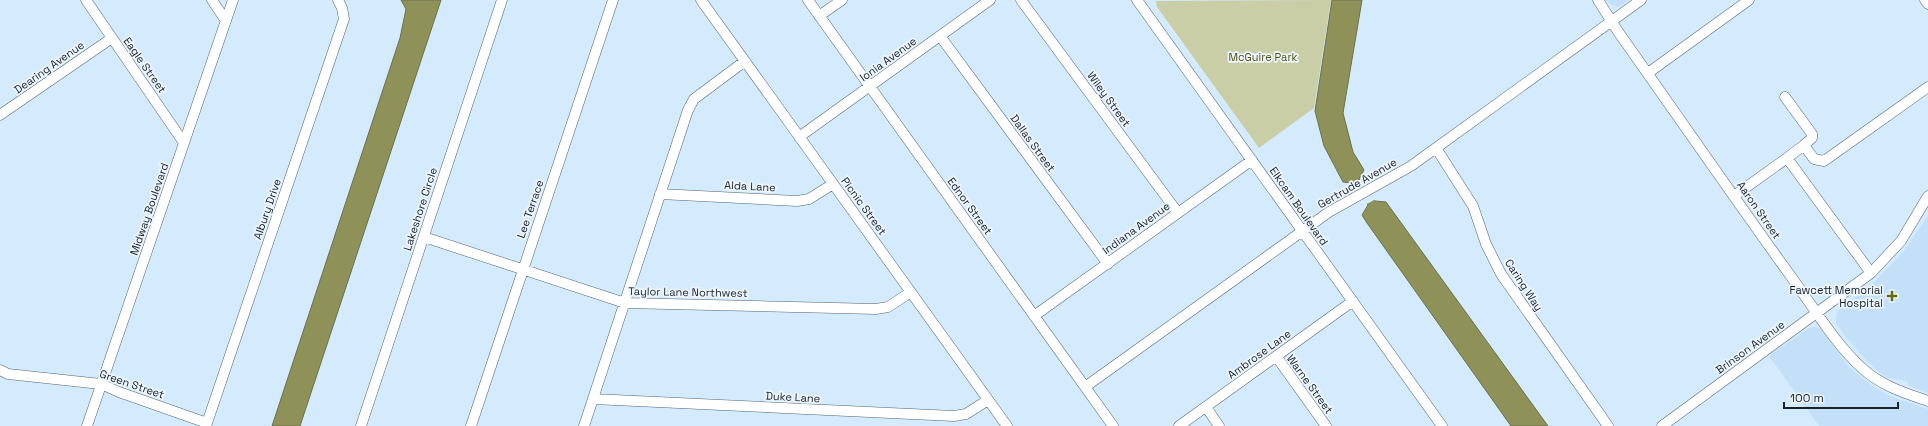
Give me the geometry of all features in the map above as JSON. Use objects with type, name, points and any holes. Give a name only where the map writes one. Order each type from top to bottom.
[{"type":"street","name":"Eagle Street","points":[[86,0],[184,143]]},
{"type":"street","points":[[212,0],[226,20]]},
{"type":"street","name":"Midway Boulevard","points":[[87,426],[233,0]]},
{"type":"street","name":"Albury Drive","points":[[206,425],[344,20],[342,8],[338,0]]},
{"type":"street","name":"Lakeshore Circle","points":[[361,426],[502,0]]},
{"type":"street","name":"Lee Terrace","points":[[471,426],[522,269],[613,0]]},
{"type":"street","name":"Picnic Street","points":[[701,0],[1006,426]]},
{"type":"street","name":"Ednor Street","points":[[808,0],[1113,426]]},
{"type":"street","points":[[820,16],[842,0]]},
{"type":"street","name":"Ionia Avenue","points":[[800,137],[990,0]]},
{"type":"street","name":"Wiley Street","points":[[1021,0],[1178,213]]},
{"type":"street","name":"Elkcam Boulevard","points":[[1138,0],[1442,426]]},
{"type":"street","name":"Aaron Street","points":[[1598,0],[1611,21],[1734,196],[1854,360],[1872,376],[1891,388],[1928,401]]},
{"type":"street","name":"Gertrude Avenue","points":[[1085,387],[1329,212],[1373,186],[1402,172],[1641,0]]},
{"type":"street","points":[[1648,73],[1749,0]]},
{"type":"street","points":[[1925,0],[1928,4]]},
{"type":"street","name":"Dallas Street","points":[[940,36],[1108,264]]},
{"type":"street","name":"Dearing Avenue","points":[[0,115],[112,38]]},
{"type":"street","points":[[584,426],[688,110],[694,99],[745,61]]},
{"type":"street","points":[[1804,145],[1814,159],[1824,161],[1928,87]]},
{"type":"street","points":[[1734,196],[1812,138],[1812,134],[1785,97]]},
{"type":"street","name":"Caring Way","points":[[1436,148],[1474,206],[1486,244],[1501,274],[1608,426]]},
{"type":"street","points":[[1787,158],[1871,273]]},
{"type":"street","name":"Indiana Avenue","points":[[1034,316],[1252,160]]},
{"type":"street","name":"Alda Lane","points":[[660,194],[797,201],[809,199],[833,184]]},
{"type":"street","name":"Brinson Avenue","points":[[1662,426],[1871,273],[1901,241],[1928,196]]},
{"type":"street","name":"Taylor Lane Northwest","points":[[424,237],[624,303],[876,309],[888,306],[910,292]]},
{"type":"street","name":"Ambrose Lane","points":[[1179,426],[1352,301]]},
{"type":"street","name":"Warne Street","points":[[1276,356],[1326,426]]},
{"type":"street","name":"Green Street","points":[[0,370],[8,374],[101,384],[206,425]]},
{"type":"street","name":"Duke Lane","points":[[593,399],[954,416],[966,414],[988,400]]},
{"type":"street","points":[[1206,407],[1219,426]]},
{"type":"shaded area","points":[[401,0],[441,0],[300,426],[272,426],[400,38],[406,9]]},
{"type":"shaded area","points":[[1332,0],[1362,0],[1343,113],[1353,152],[1364,170],[1359,179],[1375,201],[1386,202],[1548,426],[1511,426],[1367,223],[1362,215],[1368,205],[1353,183],[1343,182],[1324,146],[1315,111]]},
{"type":"shaded area","points":[[1605,0],[1629,0],[1619,7],[1612,5]]},
{"type":"shaded area","name":"Fawcett Memorial Hospital","points":[[1928,216],[1928,393],[1909,386],[1907,381],[1885,377],[1867,361],[1845,336],[1836,323],[1836,316],[1838,310],[1873,283],[1903,252]]},
{"type":"shaded area","points":[[1815,327],[1821,329],[1849,367],[1871,385],[1889,396],[1928,409],[1928,426],[1819,426],[1769,356],[1809,328]]},
{"type":"green space","name":"McGuire Park","points":[[1331,0],[1314,108],[1259,148],[1157,7],[1156,1]]},
{"type":"pier","points":[[1362,179],[1376,199],[1365,205],[1352,184]]},
{"type":"place","name":"Fawcett Memorial Hospital","points":[[1892,296]]}]
